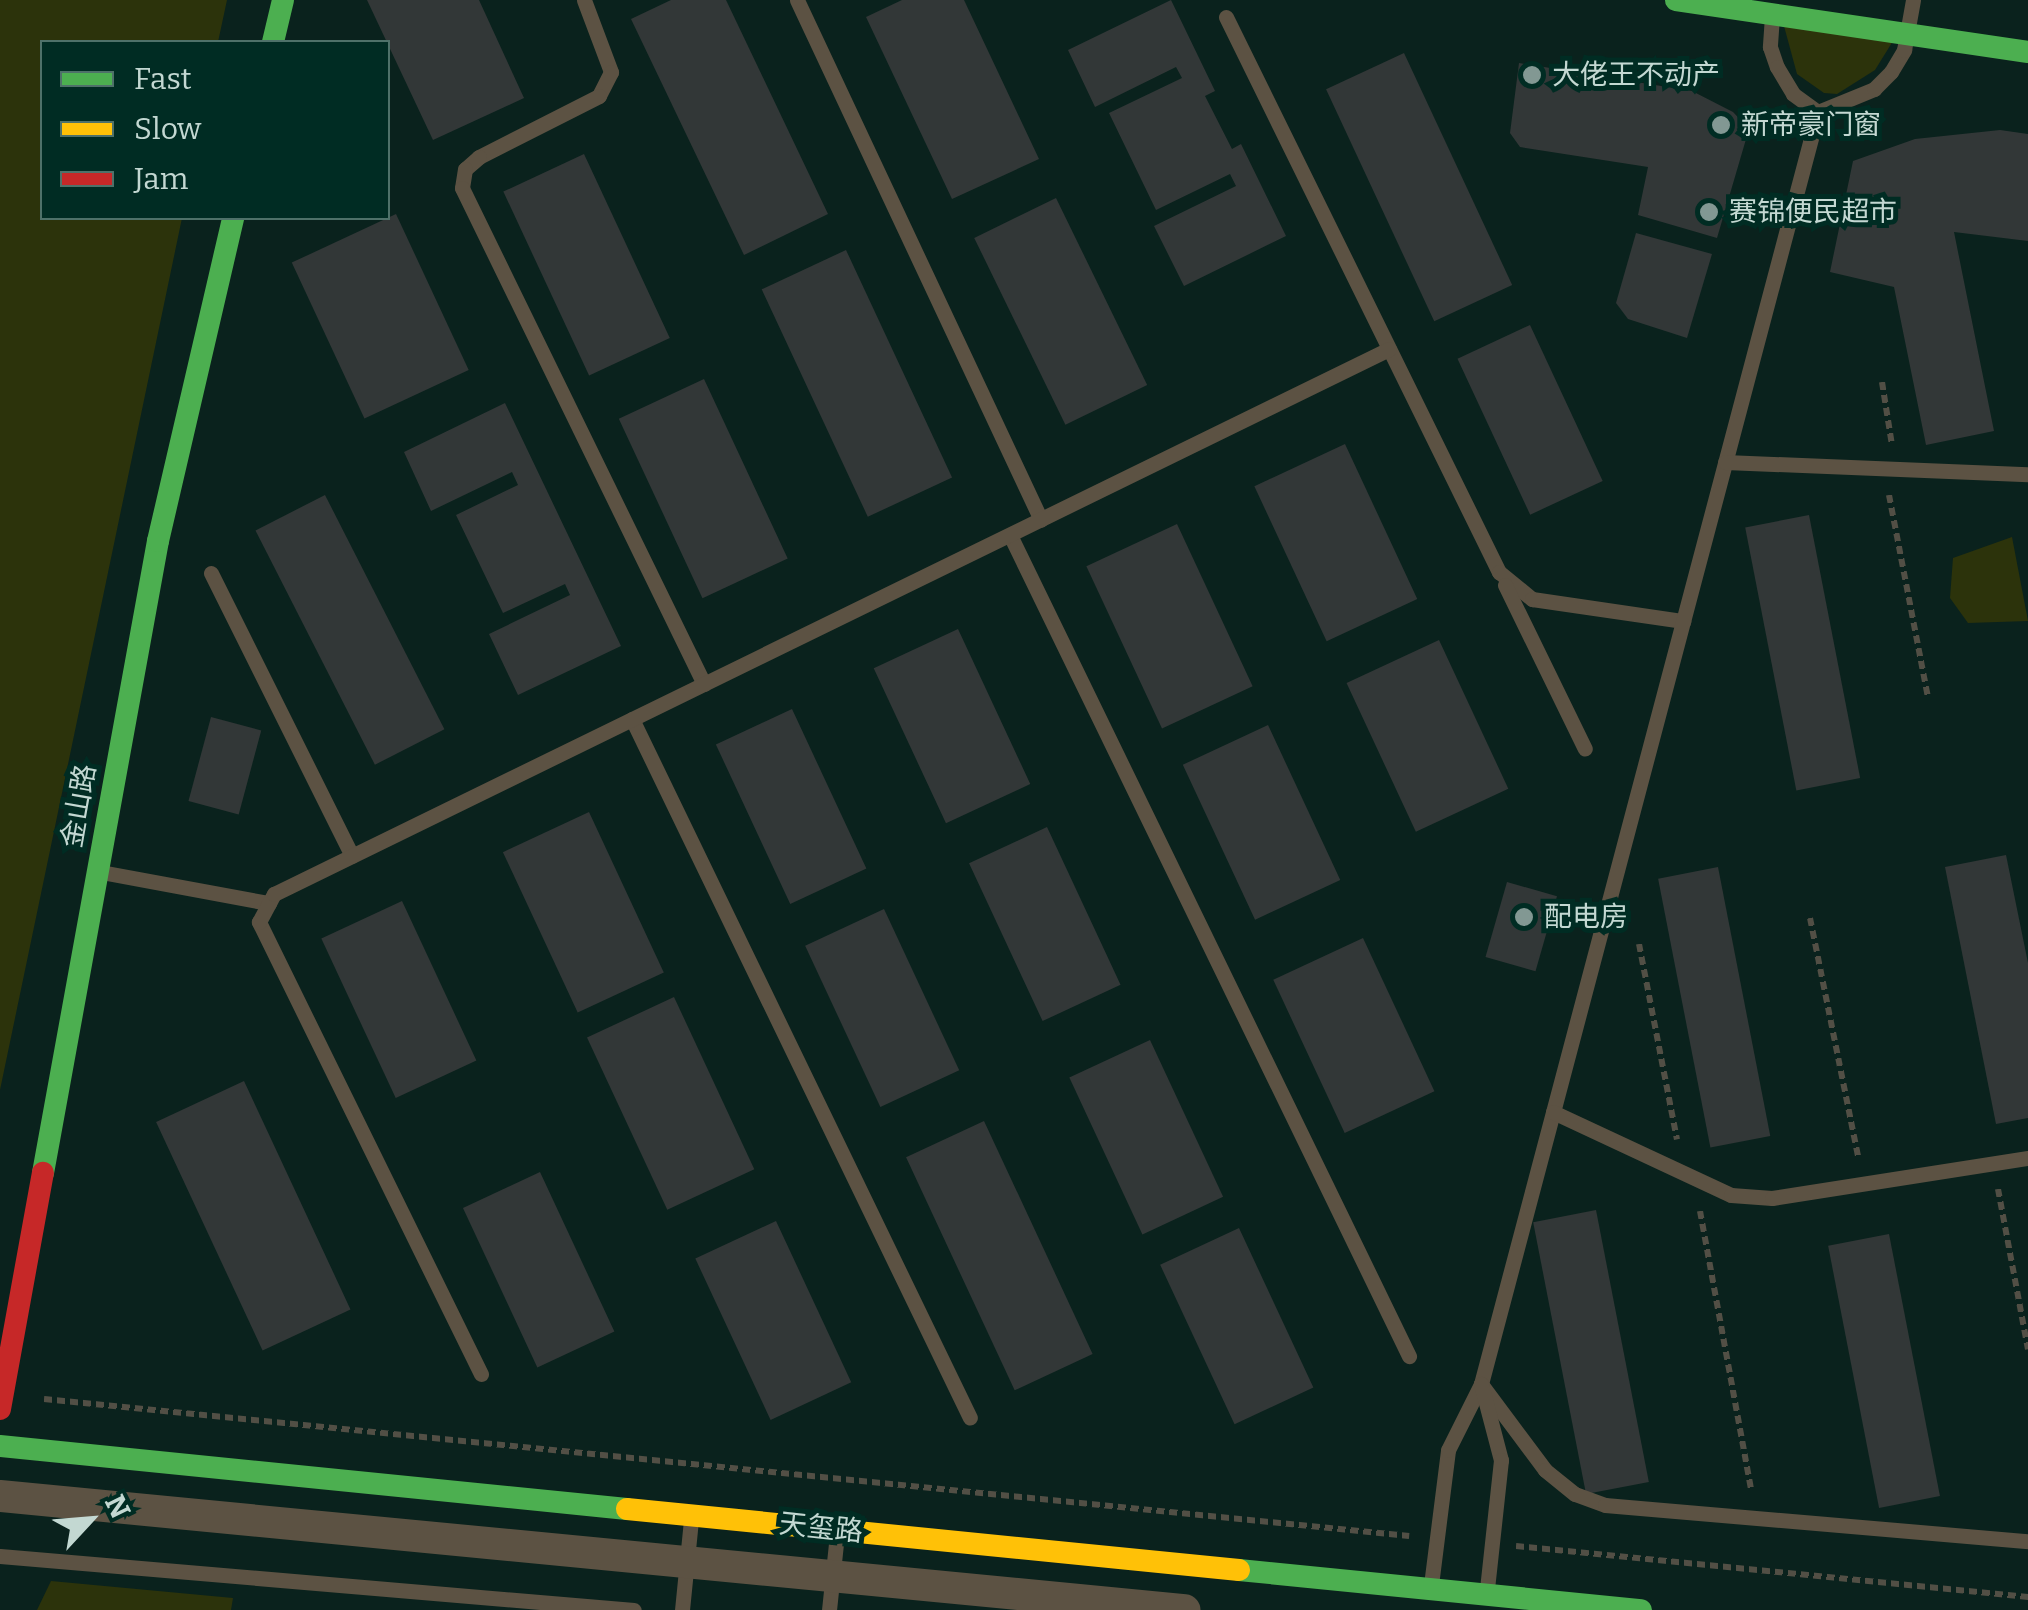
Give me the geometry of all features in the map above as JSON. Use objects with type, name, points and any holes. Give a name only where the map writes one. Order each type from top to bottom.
[{"type":"street","points":[[273,40],[283,0]]},
{"type":"street","points":[[1676,0],[1773,7],[1907,34],[2028,52]]},
{"type":"street","name":"金山路","points":[[1,1399],[158,541],[233,220]]},
{"type":"street","name":"天玺路","points":[[0,1446],[838,1530],[1350,1588],[1430,1589],[1641,1610]]},
{"type":"street","name":"天玺路","points":[[0,1496],[1186,1610]]},
{"type":"lane","points":[[584,0],[612,72],[599,96],[480,157],[466,169],[462,188],[704,684]]},
{"type":"lane","points":[[797,0],[1041,520]]},
{"type":"lane","points":[[1818,112],[1874,89],[1904,50],[1912,0]]},
{"type":"lane","points":[[1773,7],[1770,47],[1777,67],[1794,94],[1818,112]]},
{"type":"lane","points":[[1226,18],[1584,750]]},
{"type":"lane","points":[[1430,1589],[1448,1450],[1481,1384],[1818,112]]},
{"type":"lane","points":[[481,1374],[259,922],[274,894],[1390,349]]},
{"type":"lane","points":[[1726,462],[2028,474]]},
{"type":"lane","points":[[1010,535],[1409,1356]]},
{"type":"lane","points":[[1499,572],[1532,598],[1683,621]]},
{"type":"lane","points":[[210,573],[352,856]]},
{"type":"lane","points":[[632,719],[970,1418]]},
{"type":"lane","points":[[98,872],[269,903]]},
{"type":"lane","points":[[1553,1112],[1702,1185],[1772,1198],[2028,1158]]},
{"type":"lane","points":[[1481,1384],[1544,1470],[1575,1494],[1605,1505],[2028,1541]]},
{"type":"lane","points":[[1481,1384],[1500,1460],[1487,1594]]},
{"type":"lane","points":[[682,1610],[692,1515]]},
{"type":"lane","points":[[829,1610],[838,1530]]},
{"type":"lane","points":[[0,1556],[634,1610]]},
{"type":"path","points":[[1882,382],[1890,469],[1928,698]]},
{"type":"path","points":[[1810,918],[1864,1184]]},
{"type":"path","points":[[1639,944],[1684,1175]]},
{"type":"path","points":[[1993,1163],[2028,1349]]},
{"type":"path","points":[[1702,1185],[1700,1210],[1756,1516]]},
{"type":"path","points":[[1,1399],[1437,1538]]},
{"type":"path","points":[[1492,1544],[2028,1597]]},
{"type":"green space","points":[[0,0],[227,0],[218,40],[40,40],[40,220],[182,220],[0,1090]]},
{"type":"green space","points":[[1784,26],[1893,41],[1875,70],[1837,94],[1824,93],[1797,74]]},
{"type":"green space","points":[[2012,537],[2028,621],[1968,623],[1950,598],[1953,558]]},
{"type":"green space","points":[[51,1581],[233,1598],[231,1610],[37,1610]]},
{"type":"building","points":[[367,0],[479,0],[524,98],[433,140],[390,49],[390,40],[386,40]]},
{"type":"building","points":[[671,0],[726,0],[828,214],[744,255],[631,19]]},
{"type":"building","points":[[902,0],[964,0],[1039,159],[952,199],[866,17]]},
{"type":"building","points":[[1171,0],[1215,91],[1205,96],[1232,149],[1241,144],[1286,236],[1184,286],[1154,226],[1236,186],[1230,174],[1156,210],[1109,113],[1182,78],[1176,67],[1095,107],[1068,50]]},
{"type":"building","points":[[1404,53],[1512,285],[1434,321],[1326,89]]},
{"type":"building","points":[[1519,63],[1692,91],[1733,112],[1749,129],[1717,238],[1638,215],[1648,167],[1520,147],[1510,133]]},
{"type":"building","points":[[2000,130],[2028,134],[2028,241],[1954,232],[1994,431],[1926,445],[1894,287],[1830,272],[1853,161],[1915,139]]},
{"type":"building","points":[[584,154],[670,338],[589,376],[503,192]]},
{"type":"building","points":[[1056,198],[1147,385],[1065,425],[974,238]]},
{"type":"building","points":[[396,214],[469,370],[364,418],[292,263]]},
{"type":"building","points":[[1636,233],[1712,254],[1687,338],[1628,319],[1616,303]]},
{"type":"building","points":[[846,250],[952,477],[868,517],[762,289]]},
{"type":"building","points":[[1530,325],[1603,481],[1530,515],[1457,359]]},
{"type":"building","points":[[704,379],[788,558],[702,598],[619,419]]},
{"type":"building","points":[[505,403],[621,646],[518,695],[489,634],[570,595],[565,584],[503,613],[456,515],[518,485],[512,472],[431,511],[404,452]]},
{"type":"building","points":[[1345,444],[1417,599],[1327,641],[1254,486]]},
{"type":"building","points":[[325,495],[444,729],[375,765],[256,530]]},
{"type":"building","points":[[1809,515],[1860,778],[1796,790],[1745,527]]},
{"type":"building","points":[[1177,524],[1253,686],[1162,728],[1086,566]]},
{"type":"building","points":[[958,629],[1030,784],[946,823],[874,668]]},
{"type":"building","points":[[1439,640],[1508,789],[1416,832],[1347,683]]},
{"type":"building","points":[[792,709],[866,869],[790,904],[716,744]]},
{"type":"building","points":[[211,717],[261,730],[239,814],[188,801]]},
{"type":"building","points":[[1268,725],[1340,880],[1255,920],[1183,765]]},
{"type":"building","points":[[589,812],[664,972],[578,1013],[503,852]]},
{"type":"building","points":[[1047,827],[1121,985],[1043,1021],[969,863]]},
{"type":"building","points":[[2006,855],[2028,963],[2028,1118],[1996,1124],[1945,867]]},
{"type":"building","points":[[1718,867],[1770,1136],[1710,1148],[1658,879]]},
{"type":"building","name":"配电房","points":[[1507,882],[1557,896],[1535,971],[1486,957]]},
{"type":"building","points":[[402,901],[476,1061],[396,1098],[321,939]]},
{"type":"building","points":[[884,909],[959,1070],[880,1107],[805,946]]},
{"type":"building","points":[[1363,938],[1434,1091],[1345,1133],[1273,980]]},
{"type":"building","points":[[674,997],[754,1169],[667,1210],[587,1038]]},
{"type":"building","points":[[1150,1040],[1223,1197],[1142,1234],[1069,1078]]},
{"type":"building","points":[[244,1081],[350,1309],[263,1350],[156,1122]]},
{"type":"building","points":[[984,1121],[1093,1354],[1015,1390],[906,1157]]},
{"type":"building","points":[[540,1172],[614,1332],[537,1367],[463,1208]]},
{"type":"building","points":[[1596,1210],[1649,1482],[1586,1494],[1533,1222]]},
{"type":"building","points":[[776,1221],[851,1382],[771,1420],[695,1259]]},
{"type":"building","points":[[1239,1228],[1313,1388],[1235,1424],[1160,1265]]},
{"type":"building","points":[[1889,1234],[1940,1496],[1879,1508],[1828,1246]]},
{"type":"traffic: fast","points":[[273,40],[283,0]]},
{"type":"traffic: fast","points":[[1676,0],[2028,52]]},
{"type":"traffic: fast","points":[[43,1173],[158,541],[233,220]]},
{"type":"traffic: fast","points":[[0,1446],[627,1509]]},
{"type":"traffic: fast","points":[[1239,1570],[1641,1610]]},
{"type":"traffic: slow","points":[[627,1509],[1239,1570]]},
{"type":"traffic: jam","points":[[0,1409],[43,1173]]},
{"type":"place","name":"大佬王不动产","points":[[1532,75]]},
{"type":"place","name":"新帝豪门窗","points":[[1721,125]]},
{"type":"place","name":"赛锦便民超市","points":[[1709,212]]},
{"type":"place","name":"配电房","points":[[1524,917]]}]
